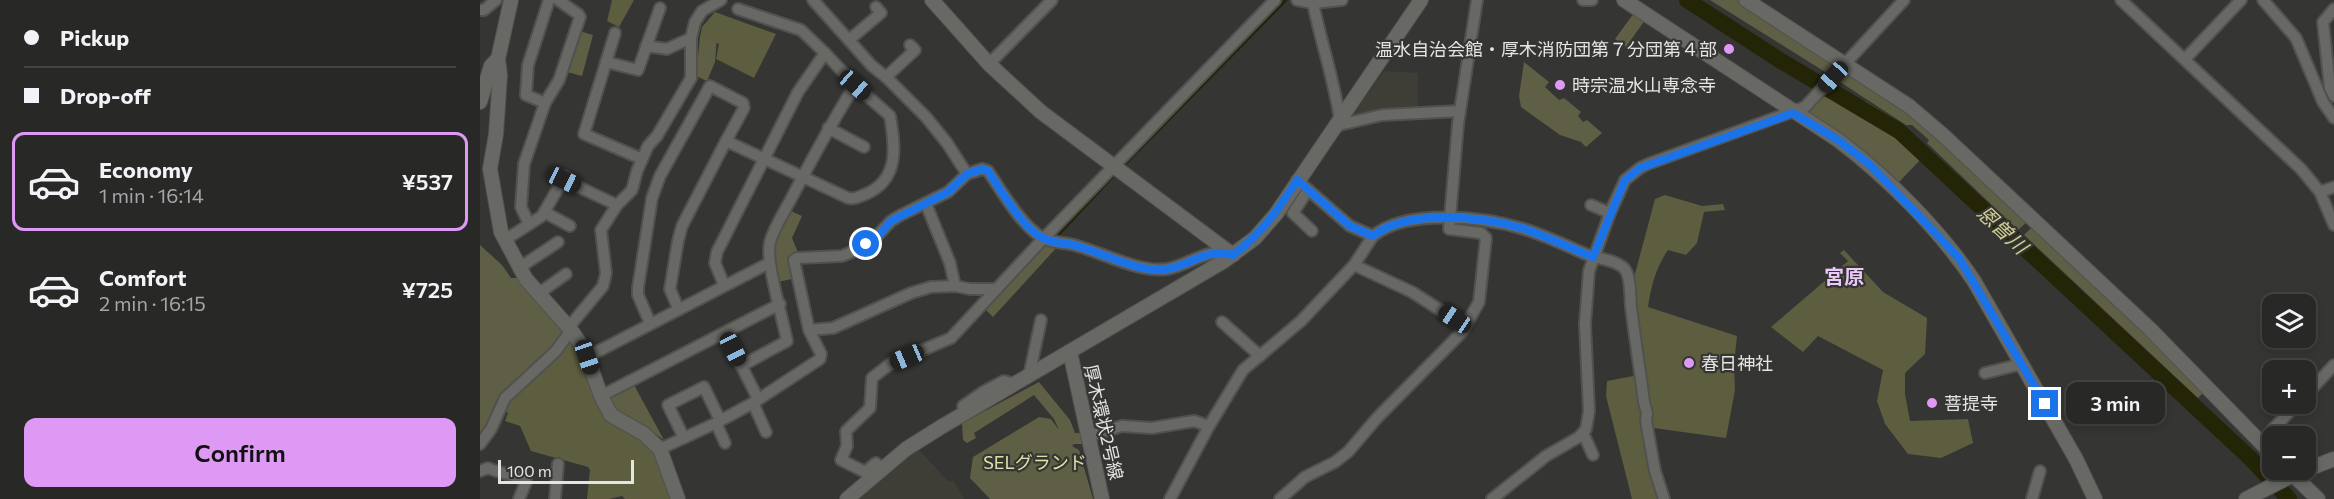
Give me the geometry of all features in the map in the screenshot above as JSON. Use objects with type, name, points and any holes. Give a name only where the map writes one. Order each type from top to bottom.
[{"type":"street","points":[[480,10],[484,10],[496,0]]},
{"type":"street","points":[[511,0],[498,59],[500,75],[496,134],[490,169],[497,220],[519,268],[538,294],[570,328],[587,357],[601,396],[611,415],[644,434],[660,449],[678,499]]},
{"type":"street","points":[[545,103],[526,95],[528,65],[549,0]]},
{"type":"street","points":[[529,224],[521,207],[524,164],[545,103],[559,80],[580,17],[558,0]]},
{"type":"street","points":[[480,444],[491,429],[505,398],[556,351],[570,328],[603,286],[606,273],[601,230],[617,205],[632,190],[642,159],[691,78],[691,38],[695,22],[702,12],[721,0]]},
{"type":"street","points":[[813,0],[872,66],[926,117],[947,143],[967,174]]},
{"type":"street","points":[[823,9],[832,0]]},
{"type":"street","points":[[932,0],[989,64],[1041,112],[1233,255]]},
{"type":"street","points":[[989,64],[1052,0]]},
{"type":"street","points":[[876,463],[865,472],[841,460],[847,446],[846,431],[870,408],[872,378],[890,364],[951,338],[1043,239],[1275,0]]},
{"type":"street","points":[[1297,0],[1313,3],[1342,0]]},
{"type":"street","points":[[847,499],[906,449],[964,410],[1070,352],[1233,255],[1255,238],[1276,214],[1420,0]]},
{"type":"street","points":[[1280,499],[1305,477],[1335,462],[1348,452],[1377,418],[1466,326],[1479,302],[1486,238],[1481,233],[1449,229],[1460,111],[1477,0]]},
{"type":"street","points":[[1583,0],[1592,0]]},
{"type":"street","points":[[1624,0],[1793,113],[1838,140],[1869,164],[1959,258],[2076,459],[2095,499]]},
{"type":"street","points":[[1746,0],[1909,106],[1943,135],[2150,329],[2262,444]]},
{"type":"street","points":[[1492,499],[1546,456],[1583,433],[1588,419],[1586,324],[1589,271],[1610,213],[1625,180],[1640,168],[1805,107],[1843,63],[1904,0]]},
{"type":"street","points":[[2121,0],[2301,169],[2320,192],[2334,225]]},
{"type":"street","points":[[2185,59],[2241,0]]},
{"type":"street","points":[[2263,0],[2296,38],[2323,102],[2334,118]]},
{"type":"street","points":[[1313,3],[1322,46],[1330,68],[1338,123]]},
{"type":"street","points":[[606,62],[638,70],[660,8]]},
{"type":"street","points":[[726,141],[852,199],[878,189],[891,172],[894,143],[890,116],[855,85],[801,30],[738,9]]},
{"type":"street","points":[[2334,9],[2323,22],[2323,39],[2330,52],[2330,88],[2334,96]]},
{"type":"street","points":[[849,40],[881,13]]},
{"type":"street","points":[[615,33],[584,134],[642,159]]},
{"type":"street","points":[[646,45],[667,49],[691,38]]},
{"type":"street","points":[[885,77],[915,50]]},
{"type":"street","points":[[724,285],[715,258],[798,92],[825,53]]},
{"type":"street","points":[[480,102],[491,66],[498,59]]},
{"type":"street","points":[[741,366],[787,341],[769,262],[770,242],[828,128],[855,85]]},
{"type":"street","points":[[651,323],[638,295],[638,288],[652,198],[660,176],[711,86],[743,103],[744,108],[682,226],[670,289],[678,308]]},
{"type":"street","points":[[1338,123],[1382,115],[1460,111]]},
{"type":"street","points":[[828,128],[859,147]]},
{"type":"street","points":[[660,449],[756,401],[820,359],[821,354],[809,330],[794,260],[842,256],[878,236],[891,221],[948,192],[967,174],[982,169],[988,171],[1017,212],[1043,239],[1074,245],[1156,270],[1179,266],[1197,257],[1223,252],[1233,255]]},
{"type":"street","points":[[505,240],[544,212],[564,178],[617,205]]},
{"type":"street","points":[[1297,180],[1350,226],[1373,236]]},
{"type":"street","points":[[2320,192],[2334,186]]},
{"type":"street","points":[[632,190],[652,198]]},
{"type":"street","points":[[1308,190],[1293,213],[1312,231]]},
{"type":"street","points":[[926,204],[950,264],[955,286]]},
{"type":"street","points":[[1591,206],[1610,213]]},
{"type":"street","points":[[544,212],[570,226]]},
{"type":"street","points":[[1170,499],[1209,426],[1243,370],[1301,321],[1354,265],[1373,236],[1388,226],[1449,218],[1495,223],[1525,230],[1593,257],[1620,265],[1626,270],[1647,413],[1646,421],[1655,471],[1665,499]]},
{"type":"street","points":[[519,268],[558,242]]},
{"type":"street","points":[[587,357],[769,262]]},
{"type":"street","points":[[1354,265],[1412,292],[1466,326]]},
{"type":"street","points":[[538,294],[567,274]]},
{"type":"street","points":[[809,330],[833,328],[910,293],[931,287],[997,289]]},
{"type":"street","points":[[601,396],[780,304]]},
{"type":"street","points":[[979,308],[987,316]]},
{"type":"street","points":[[1029,376],[1041,320]]},
{"type":"street","points":[[1222,321],[1260,356]]},
{"type":"street","points":[[725,333],[756,401],[766,432]]},
{"type":"street","name":"厚木環状2号線","points":[[1070,352],[1102,499]]},
{"type":"street","points":[[1985,373],[2022,364]]},
{"type":"street","points":[[2316,384],[2334,365]]},
{"type":"street","points":[[684,438],[668,405],[704,387],[725,443]]},
{"type":"street","points":[[955,397],[964,410]]},
{"type":"street","points":[[2276,426],[2287,414]]},
{"type":"street","points":[[1088,436],[1122,426],[1152,428],[1194,421],[1209,426]]},
{"type":"street","points":[[1583,433],[1593,455]]},
{"type":"street","points":[[2316,465],[2334,459]]},
{"type":"street","points":[[555,499],[558,464]]},
{"type":"street","points":[[480,471],[488,468],[526,480],[519,499]]},
{"type":"street","points":[[2032,499],[2040,471]]},
{"type":"street","points":[[2246,499],[2280,480]]},
{"type":"street","points":[[2296,480],[2318,499]]},
{"type":"shaded area","points":[[1384,71],[1418,73],[1418,109],[1353,119],[1352,116]]},
{"type":"shaded area","points":[[918,449],[949,482],[953,480],[964,499],[860,499]]},
{"type":"green space","points":[[612,0],[634,0],[619,27],[607,21]]},
{"type":"green space","points":[[1710,0],[1741,0],[1837,65],[1830,75]]},
{"type":"green space","points":[[715,12],[776,34],[754,78],[716,59],[719,44],[700,37],[702,27]]},
{"type":"green space","points":[[1634,13],[1645,20],[1626,47],[1615,39]]},
{"type":"green space","points":[[579,31],[593,35],[582,76],[567,72]]},
{"type":"green space","points":[[717,36],[715,62],[707,81],[696,76],[700,37]]},
{"type":"green space","points":[[1524,62],[1549,82],[1545,87],[1559,100],[1564,98],[1581,112],[1578,116],[1583,122],[1587,120],[1602,133],[1586,147],[1581,142],[1560,135],[1521,107],[1519,96]]},
{"type":"green space","points":[[1845,71],[1908,109],[2028,221],[2018,230],[1927,143],[1929,140],[1912,125],[1906,125],[1837,80]]},
{"type":"green space","points":[[1829,93],[1857,108],[1865,101],[1893,118],[1919,140],[1914,149],[1922,158],[1899,182],[1854,144],[1804,112]]},
{"type":"green space","points":[[1665,195],[1702,206],[1723,204],[1725,210],[1704,212],[1697,243],[1686,255],[1668,250],[1655,277],[1648,307],[1737,336],[1734,364],[1735,390],[1726,438],[1654,428],[1647,436],[1662,499],[1632,499],[1606,396],[1607,381],[1644,374],[1632,285],[1655,199]]},
{"type":"green space","points":[[791,211],[802,216],[792,238],[799,255],[790,255],[796,278],[778,282],[774,260],[775,245]]},
{"type":"green space","points":[[2036,226],[2204,392],[2198,398],[2024,235]]},
{"type":"green space","points":[[1044,242],[1059,245],[993,317],[984,308]]},
{"type":"green space","points":[[480,245],[502,265],[511,278],[520,278],[563,330],[554,349],[480,437]]},
{"type":"green space","points":[[1844,250],[1883,292],[1927,318],[1925,354],[1905,373],[1905,394],[1910,421],[1968,419],[1973,443],[1941,458],[1908,454],[1885,424],[1877,401],[1883,370],[1818,336],[1803,352],[1771,327],[1848,261],[1840,253]]},
{"type":"green space","points":[[569,343],[573,343],[579,349],[606,414],[637,432],[655,452],[672,499],[625,499],[622,496],[609,499],[587,499],[590,470],[588,467],[531,451],[520,426],[505,421],[508,413],[504,411],[516,392]]},
{"type":"green space","name":"SELグランド","points":[[1039,382],[1070,420],[1075,433],[1082,433],[1083,444],[1072,446],[1079,450],[1093,499],[990,499],[970,478],[973,457],[1039,417],[1051,419],[1059,430],[1054,419],[1034,395],[974,433],[976,438],[967,443],[963,440],[962,423]]},
{"type":"green space","points":[[634,385],[664,440],[648,429],[618,415],[609,396]]},
{"type":"waterway","points":[[1125,164],[1286,0]]},
{"type":"waterway","name":"恩曽川","points":[[1687,0],[1781,61],[1899,131],[2250,458],[2289,499]]},
{"type":"waterway","points":[[1059,234],[1115,174]]},
{"type":"place","name":"温水自治会館・厚木消防団第７分団第４部","points":[[1729,49]]},
{"type":"place","name":"時宗温水山専念寺","points":[[1560,85]]},
{"type":"place","name":"春日神社","points":[[1689,363]]},
{"type":"place","name":"菩提寺","points":[[1932,403]]},
{"type":"district","name":"宮原","points":[[1844,276]]},
{"type":"route","points":[[866,244],[901,214],[948,192],[967,174],[982,169],[988,171],[1017,212],[1043,239],[1074,245],[1136,266],[1156,270],[1179,266],[1197,257],[1223,252],[1233,255],[1255,238],[1276,214],[1297,180],[1350,226],[1373,236],[1388,226],[1429,219],[1455,218],[1495,223],[1525,230],[1593,257],[1625,180],[1640,168],[1793,113],[1838,140],[1869,164],[1959,258],[2045,404]]}]
